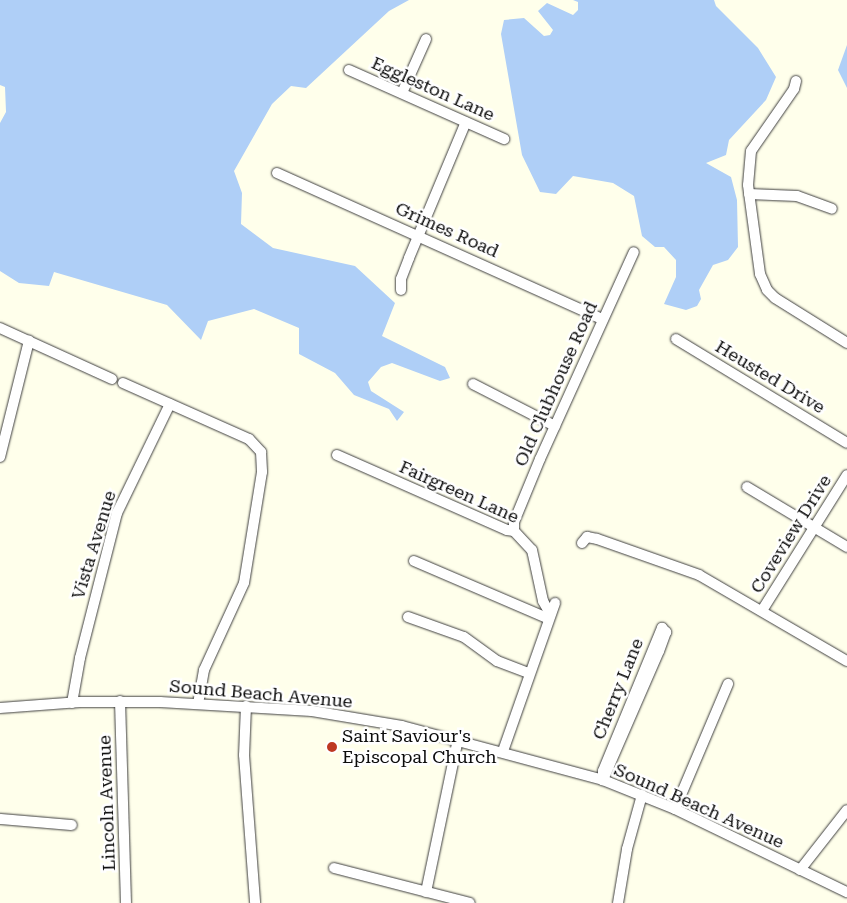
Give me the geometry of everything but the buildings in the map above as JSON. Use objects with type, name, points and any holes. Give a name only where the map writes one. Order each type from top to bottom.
[{"type":"street","points":[[402,93],[426,39]]},
{"type":"street","name":"Eggleston Lane","points":[[349,70],[504,139]]},
{"type":"street","points":[[796,81],[794,89],[753,144],[748,164],[749,194],[760,274],[767,290],[847,343]]},
{"type":"street","points":[[401,290],[401,279],[466,122]]},
{"type":"street","name":"Grimes Road","points":[[277,173],[602,319]]},
{"type":"street","points":[[749,194],[797,196],[832,209]]},
{"type":"street","name":"Old Clubhouse Road","points":[[514,531],[514,522],[555,426],[634,252]]},
{"type":"street","points":[[0,328],[112,379]]},
{"type":"street","name":"Heusted Drive","points":[[676,339],[847,443]]},
{"type":"street","points":[[0,457],[28,341]]},
{"type":"street","points":[[123,384],[249,439],[256,443],[263,461],[244,583],[204,670],[198,703]]},
{"type":"street","points":[[473,384],[555,426]]},
{"type":"street","name":"Vista Avenue","points":[[72,703],[80,658],[117,513],[170,404]]},
{"type":"street","name":"Fairgreen Lane","points":[[337,455],[507,530],[514,531],[532,550],[542,601],[550,611]]},
{"type":"street","name":"Coveview Drive","points":[[763,609],[847,475]]},
{"type":"street","points":[[747,487],[847,547]]},
{"type":"street","points":[[584,540],[699,574],[763,609],[847,661]]},
{"type":"street","points":[[414,562],[550,611],[503,751]]},
{"type":"street","points":[[408,617],[464,637],[497,661],[529,673]]},
{"type":"street","name":"Cherry Lane","points":[[664,628],[666,632],[659,651],[603,780],[603,771],[658,632],[664,628]]},
{"type":"street","points":[[675,809],[728,684]]},
{"type":"street","name":"Sound Beach Avenue","points":[[0,708],[120,701],[246,706],[318,712],[458,739],[603,780],[642,795],[847,892]]},
{"type":"street","name":"Lincoln Avenue","points":[[120,701],[126,903]]},
{"type":"street","points":[[246,706],[244,755],[255,903]]},
{"type":"street","points":[[426,892],[458,739]]},
{"type":"street","points":[[618,903],[627,849],[642,795]]},
{"type":"street","points":[[800,870],[847,810]]},
{"type":"street","points":[[0,819],[72,825]]},
{"type":"street","points":[[334,868],[470,903]]},
{"type":"water","points":[[0,0],[409,0],[389,11],[306,88],[291,86],[272,104],[234,171],[242,193],[241,224],[273,248],[355,266],[395,303],[382,336],[445,367],[450,378],[440,381],[392,363],[381,367],[368,382],[371,391],[404,412],[397,421],[389,409],[354,395],[335,373],[299,354],[299,328],[254,309],[208,321],[201,340],[167,305],[54,272],[49,286],[19,283],[0,271],[0,123],[6,112],[5,87],[0,85]]},
{"type":"water","points":[[573,0],[714,0],[716,6],[758,48],[776,77],[766,100],[729,140],[726,155],[706,163],[731,177],[737,200],[738,247],[728,260],[713,265],[699,290],[701,299],[697,306],[686,310],[664,304],[676,277],[676,260],[664,247],[655,247],[642,236],[634,196],[613,183],[573,176],[556,194],[540,192],[522,155],[501,34],[504,20],[524,18],[544,36],[550,35],[553,30],[538,11],[547,3],[573,15],[578,10],[578,2]]},
{"type":"water","points":[[847,45],[847,88],[838,70]]},
{"type":"place","name":"Saint Saviour's Episcopal Church","points":[[332,747]]}]
